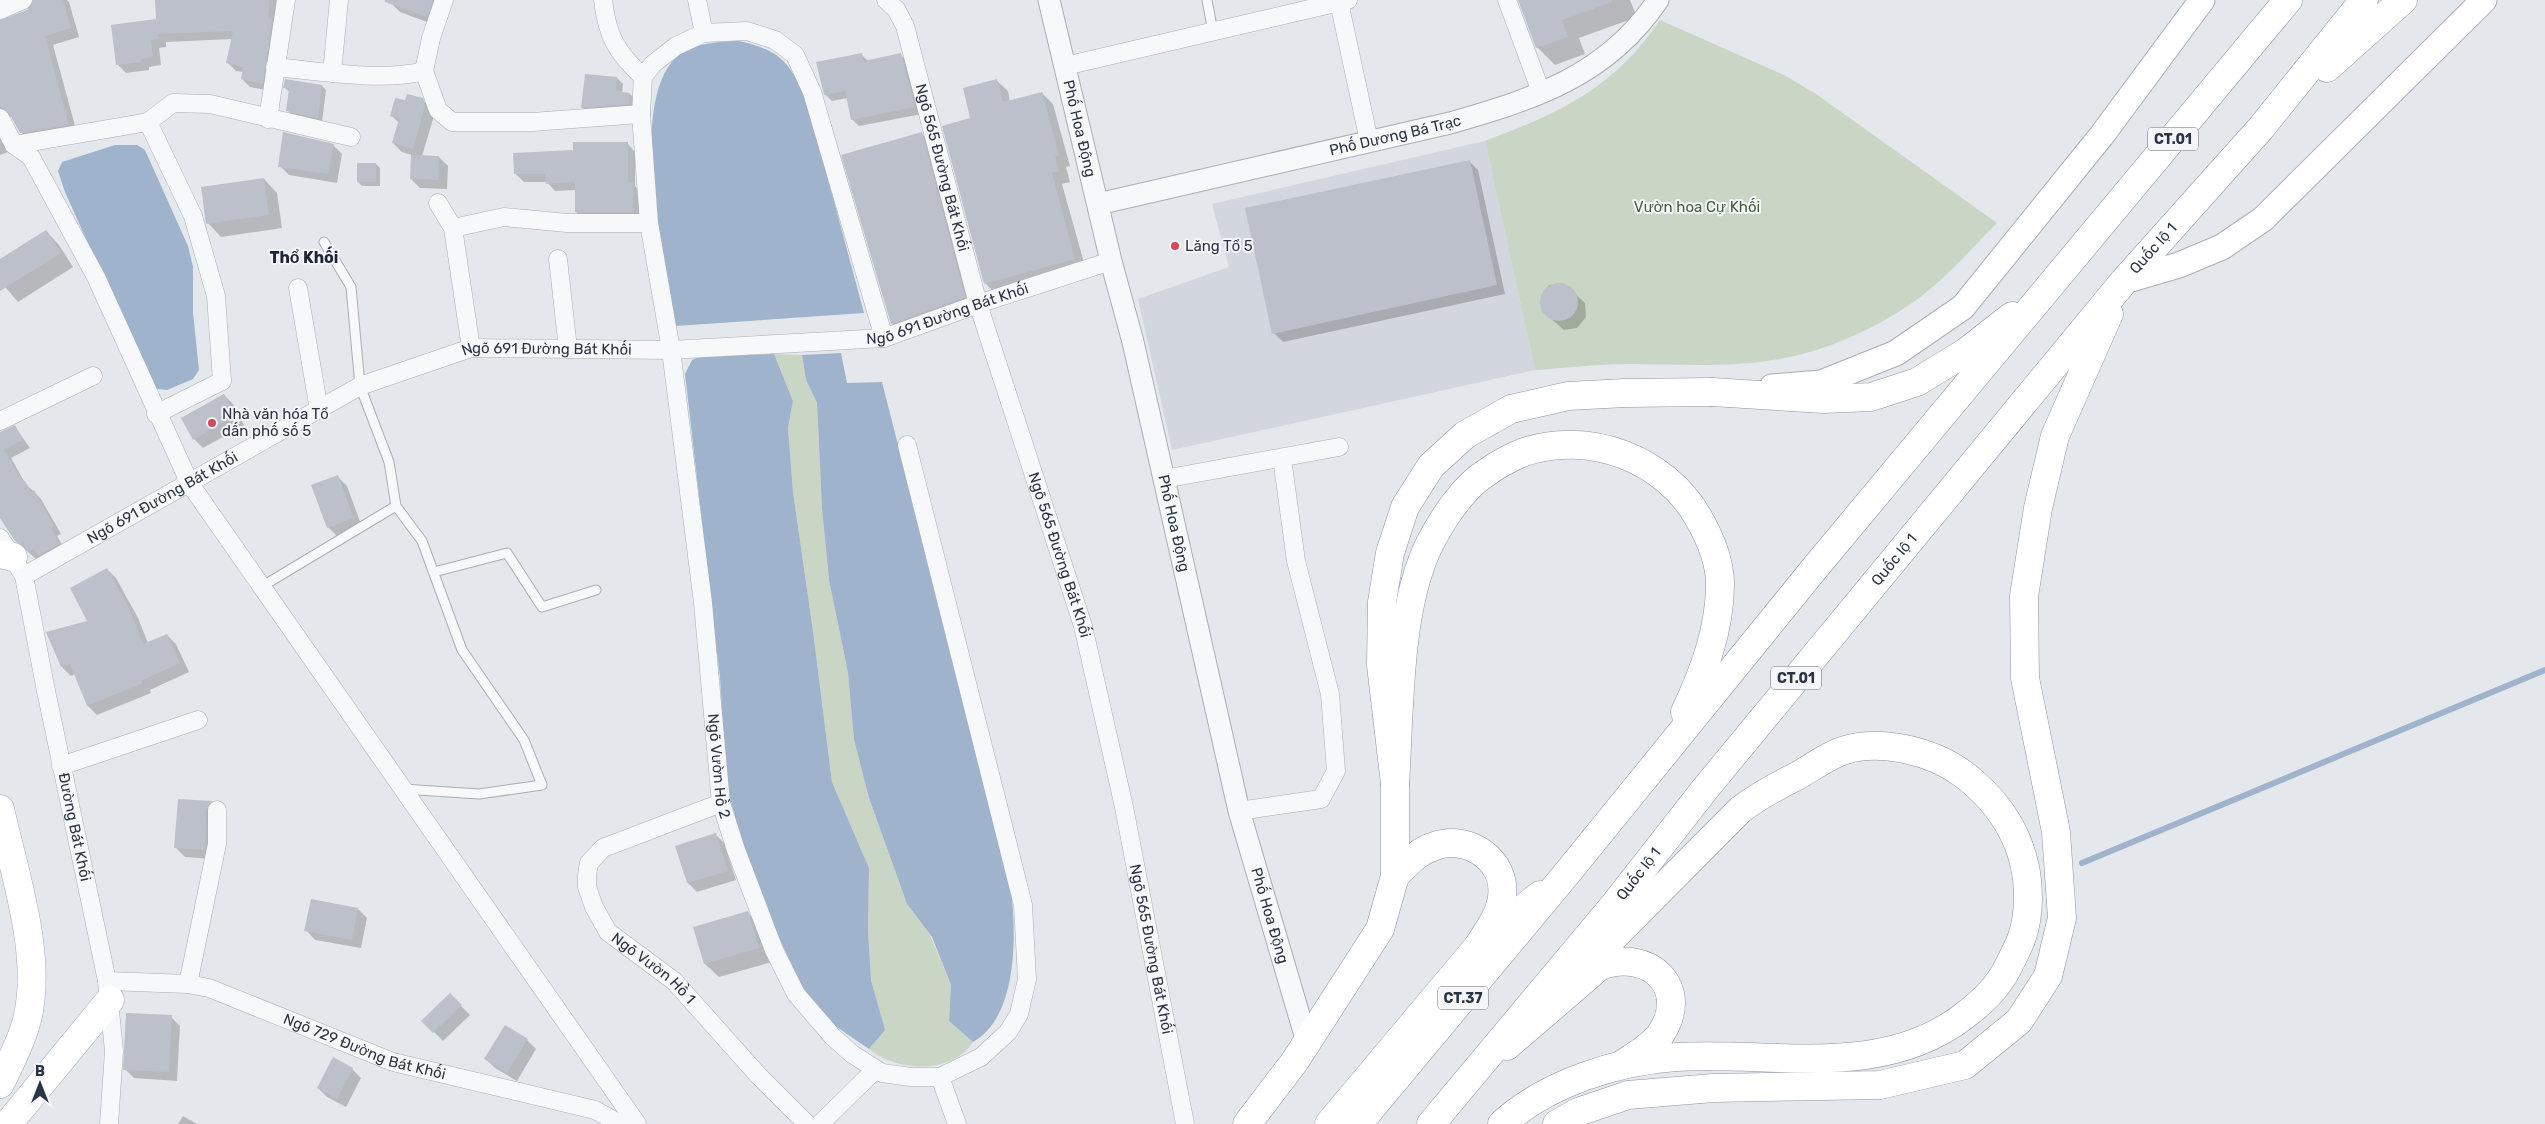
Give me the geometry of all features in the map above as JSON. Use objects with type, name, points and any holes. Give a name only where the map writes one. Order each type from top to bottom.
[{"type":"main road","points":[[1395,784],[1381,665],[1382,602],[1390,554],[1405,507],[1431,466],[1465,435],[1511,409],[1568,396],[1712,392],[1821,383],[1896,353],[1963,307],[2102,135],[2202,0]]},
{"type":"main road","name":"CT.01","points":[[1568,872],[1814,569],[2058,279],[2288,0]]},
{"type":"main road","name":"Quốc lộ 1","points":[[1431,1124],[1614,904],[1705,789],[2124,281],[2261,128],[2364,0]]},
{"type":"main road","points":[[2261,128],[2403,0]]},
{"type":"main road","points":[[1557,1124],[1578,1112],[1628,1095],[1714,1088],[1880,1086],[1965,1065],[2019,1021],[2048,976],[2062,918],[2056,832],[2026,678],[2024,596],[2038,508],[2055,436],[2124,281],[2178,265],[2222,248],[2263,218],[2484,0]]},
{"type":"main road","points":[[1712,392],[1824,399],[1871,397],[1908,385],[1917,382],[1966,352],[2058,279]]},
{"type":"main road","points":[[1247,1124],[1307,1042],[1380,929],[1395,876],[1395,784],[1403,652],[1414,586],[1430,544],[1453,506],[1484,473],[1524,452],[1569,444],[1614,450],[1655,469],[1688,499],[1711,538],[1720,582],[1716,629],[1700,680],[1667,751]]},
{"type":"main road","points":[[1471,1076],[1613,940],[1740,810],[1754,799],[1842,751],[1874,747],[1902,747],[1952,766],[1972,780],[1992,801],[2015,833],[2022,852],[2028,888],[2028,914],[2024,938],[2003,977],[1988,996],[1954,1024],[1914,1044],[1854,1056],[1805,1059],[1676,1057],[1620,1065],[1587,1075],[1554,1091],[1522,1109],[1502,1124]]},
{"type":"main road","points":[[0,809],[26,928],[31,964],[27,1020],[18,1046],[0,1084]]},
{"type":"main road","points":[[1329,1124],[1479,945],[1495,919],[1502,897],[1501,880],[1494,862],[1482,852],[1468,846],[1436,845],[1417,854],[1395,876]]},
{"type":"main road","points":[[1479,945],[1568,872]]},
{"type":"main road","name":"CT.37","points":[[1358,1124],[1568,872]]},
{"type":"main road","points":[[1471,1076],[1600,966],[1614,960],[1629,960],[1654,968],[1662,977],[1668,989],[1670,1012],[1659,1037],[1620,1065]]},
{"type":"main road","points":[[8,1124],[109,991]]},
{"type":"street","points":[[0,10],[23,0]]},
{"type":"street","points":[[268,118],[286,0]]},
{"type":"street","points":[[332,73],[340,0]]},
{"type":"street","points":[[444,0],[430,38],[424,71],[438,110],[452,122],[532,122],[641,114]]},
{"type":"street","points":[[603,0],[606,24],[614,43],[622,58],[643,77],[653,64],[676,46],[704,33],[747,31],[776,40],[795,55],[812,92],[884,338]]},
{"type":"street","points":[[697,0],[704,33]]},
{"type":"street","name":"Ngõ 565 Đường Bát Khối","points":[[886,0],[896,9],[905,26],[978,304],[1083,626],[1124,807],[1184,1124]]},
{"type":"street","name":"Phố Hoa Động","points":[[1049,0],[1111,261],[1133,342],[1239,811],[1307,1042]]},
{"type":"street","points":[[1508,0],[1541,92]]},
{"type":"street","name":"Phố Dương Bá Trạc","points":[[1098,204],[1479,115],[1541,92],[1592,68],[1609,56],[1636,31],[1658,0]]},
{"type":"street","points":[[1065,66],[1213,32],[1294,6],[1343,1],[1369,141]]},
{"type":"street","points":[[275,67],[332,73],[411,75],[424,71]]},
{"type":"street","name":"Ngõ Vườn Hồ 2","points":[[643,77],[641,114],[649,223],[670,350],[708,650],[721,803],[736,850],[774,950],[796,994],[833,1037],[875,1070],[911,1077],[940,1077],[981,1057],[1008,1032],[1019,1014],[1025,997],[1027,954],[1021,896],[907,445]]},
{"type":"street","points":[[14,146],[148,122],[173,103],[210,104],[351,137]]},
{"type":"street","points":[[0,118],[14,146],[31,157],[96,277],[156,414],[190,484],[637,1124]]},
{"type":"street","points":[[148,122],[194,216],[216,296],[222,381],[156,414]]},
{"type":"street","points":[[438,203],[453,228],[471,348]]},
{"type":"street","points":[[453,228],[504,218],[568,222],[649,223]]},
{"type":"street","points":[[558,259],[568,350]]},
{"type":"street","name":"Ngõ 691 Đường Bát Khối","points":[[9,556],[190,484],[360,386],[471,348],[670,350],[884,338],[978,304],[1111,261]]},
{"type":"street","points":[[298,288],[319,410]]},
{"type":"street","points":[[0,421],[93,376]]},
{"type":"street","points":[[1164,479],[1338,447]]},
{"type":"street","points":[[1239,811],[1322,799],[1336,771],[1330,694],[1296,561],[1282,458]]},
{"type":"street","name":"Đường Bát Khối","points":[[9,556],[61,766],[109,991],[114,1051],[109,1124]]},
{"type":"street","points":[[61,766],[198,720]]},
{"type":"street","name":"Ngõ Vườn Hồ 1","points":[[721,803],[603,848],[589,863],[587,887],[594,907],[608,932],[674,981],[758,1075],[807,1124]]},
{"type":"street","points":[[188,984],[217,844],[217,810]]},
{"type":"street","name":"Ngõ 729 Đường Bát Khối","points":[[109,991],[188,984],[209,988],[393,1062],[595,1110],[620,1124]]},
{"type":"street","points":[[820,1124],[875,1070]]},
{"type":"street","points":[[940,1077],[957,1124]]},
{"type":"lane","points":[[1207,0],[1213,32]]},
{"type":"lane","points":[[324,242],[351,286],[360,386],[389,462],[396,506],[422,541],[462,650],[524,740],[542,786],[479,794],[403,789]]},
{"type":"lane","points":[[261,587],[396,506]]},
{"type":"lane","points":[[434,572],[507,554],[542,607],[596,590]]},
{"type":"shaded area","points":[[1485,141],[1535,370],[1172,450],[1138,299],[1229,267],[1212,204]]},
{"type":"green space","name":"Vườn hoa Cự Khối","points":[[1660,20],[1784,75],[1816,94],[1997,223],[1946,275],[1912,303],[1880,323],[1828,346],[1791,357],[1737,364],[1617,364],[1535,370],[1485,141],[1538,120],[1583,96],[1624,64]]},
{"type":"green space","points":[[774,354],[802,355],[806,380],[817,403],[822,509],[829,580],[848,673],[854,740],[869,798],[907,904],[930,935],[951,985],[949,1021],[973,1042],[963,1053],[952,1060],[938,1065],[909,1066],[881,1057],[869,1049],[884,1029],[871,980],[868,930],[869,868],[832,782],[793,492],[788,428],[793,401]]},
{"type":"water","points":[[739,41],[765,49],[782,60],[795,77],[807,101],[864,313],[676,326],[664,263],[653,181],[652,140],[655,103],[665,73],[683,52],[703,44]]},
{"type":"water","points":[[115,145],[137,145],[145,150],[188,246],[193,267],[193,313],[199,370],[193,379],[167,390],[158,389],[150,382],[65,192],[58,171],[62,162]]},
{"type":"water","points":[[841,353],[847,383],[882,382],[1011,888],[1014,927],[1011,972],[1007,994],[999,1013],[988,1030],[973,1042],[949,1021],[951,985],[932,937],[907,904],[869,798],[854,740],[848,673],[829,580],[822,509],[817,403],[806,380],[802,355]]},
{"type":"water","points":[[774,354],[793,401],[788,428],[793,492],[832,782],[869,868],[868,930],[871,980],[885,1030],[869,1049],[825,1019],[808,1000],[769,916],[738,829],[727,787],[720,678],[685,374],[692,360],[698,357]]},
{"type":"building","points":[[33,0],[63,0],[71,28],[45,36],[69,125],[20,133],[9,113],[0,107],[0,20],[27,10]]},
{"type":"building","points":[[155,0],[270,0],[268,18],[272,19],[263,84],[241,79],[243,67],[226,63],[233,31],[158,34],[159,39],[151,40],[153,57],[141,59],[141,62],[116,65],[111,25],[156,19]]},
{"type":"building","points":[[385,0],[433,0],[427,17],[385,2]]},
{"type":"building","points":[[1518,0],[1612,0],[1612,2],[1562,20],[1568,37],[1536,48]]},
{"type":"building","points":[[862,53],[864,61],[901,53],[915,107],[851,120],[845,91],[824,95],[816,62]]},
{"type":"building","points":[[585,74],[617,77],[616,91],[630,93],[629,104],[581,108]]},
{"type":"building","points":[[285,79],[322,85],[318,118],[286,111],[289,89],[283,88]]},
{"type":"building","points":[[997,79],[1003,102],[1042,92],[1059,155],[1055,156],[1059,171],[1052,173],[1075,259],[984,284],[942,126],[970,118],[963,88]]},
{"type":"building","points":[[407,94],[423,98],[425,106],[413,149],[392,143],[399,119],[390,116],[395,98],[405,100]]},
{"type":"building","points":[[283,132],[334,144],[328,174],[278,167]]},
{"type":"building","points":[[922,132],[965,297],[891,324],[841,155]]},
{"type":"building","points":[[573,142],[628,142],[628,182],[633,182],[633,212],[575,212],[575,182],[546,184],[545,174],[514,174],[513,153],[573,150]]},
{"type":"building","points":[[411,155],[439,156],[438,180],[410,179]]},
{"type":"building","points":[[1470,160],[1497,285],[1272,334],[1245,208]]},
{"type":"building","points":[[357,163],[376,163],[376,182],[357,182]]},
{"type":"building","points":[[264,178],[269,215],[206,224],[201,187]]},
{"type":"building","points":[[46,230],[61,253],[0,291],[0,259]]},
{"type":"building","points":[[1559,283],[1566,284],[1572,289],[1577,295],[1577,309],[1572,315],[1566,320],[1559,321],[1552,320],[1546,315],[1541,309],[1540,302],[1541,295],[1546,289],[1552,284]]},
{"type":"building","points":[[224,394],[236,415],[193,440],[181,418]]},
{"type":"building","points":[[15,425],[23,440],[4,450],[23,482],[25,481],[31,492],[34,490],[54,526],[51,528],[59,544],[38,556],[34,549],[28,552],[23,545],[15,541],[0,518],[0,432]]},
{"type":"building","points":[[338,475],[354,518],[327,528],[311,485]]},
{"type":"building","points":[[107,568],[129,608],[143,644],[167,634],[180,663],[141,681],[143,683],[87,706],[70,664],[61,667],[46,632],[87,621],[70,588]]},
{"type":"building","points":[[178,799],[212,801],[206,810],[205,850],[174,848]]},
{"type":"building","points":[[716,833],[728,871],[687,883],[675,846]]},
{"type":"building","points":[[311,899],[358,908],[352,940],[304,931]]},
{"type":"building","points":[[748,911],[759,948],[704,964],[693,927]]},
{"type":"building","points":[[450,993],[462,1005],[433,1033],[421,1021]]},
{"type":"building","points":[[126,1013],[172,1015],[169,1072],[123,1070]]},
{"type":"building","points":[[505,1025],[528,1039],[507,1073],[484,1059]]},
{"type":"building","points":[[333,1057],[353,1068],[337,1099],[317,1088]]},
{"type":"waterway","points":[[2082,863],[2545,670]]},
{"type":"place","name":"Lăng Tổ 5","points":[[1175,246]]},
{"type":"place","name":"Nhà văn hóa Tổ dấn phố số 5","points":[[212,423]]},
{"type":"district","name":"Thổ Khối","points":[[304,257]]}]
